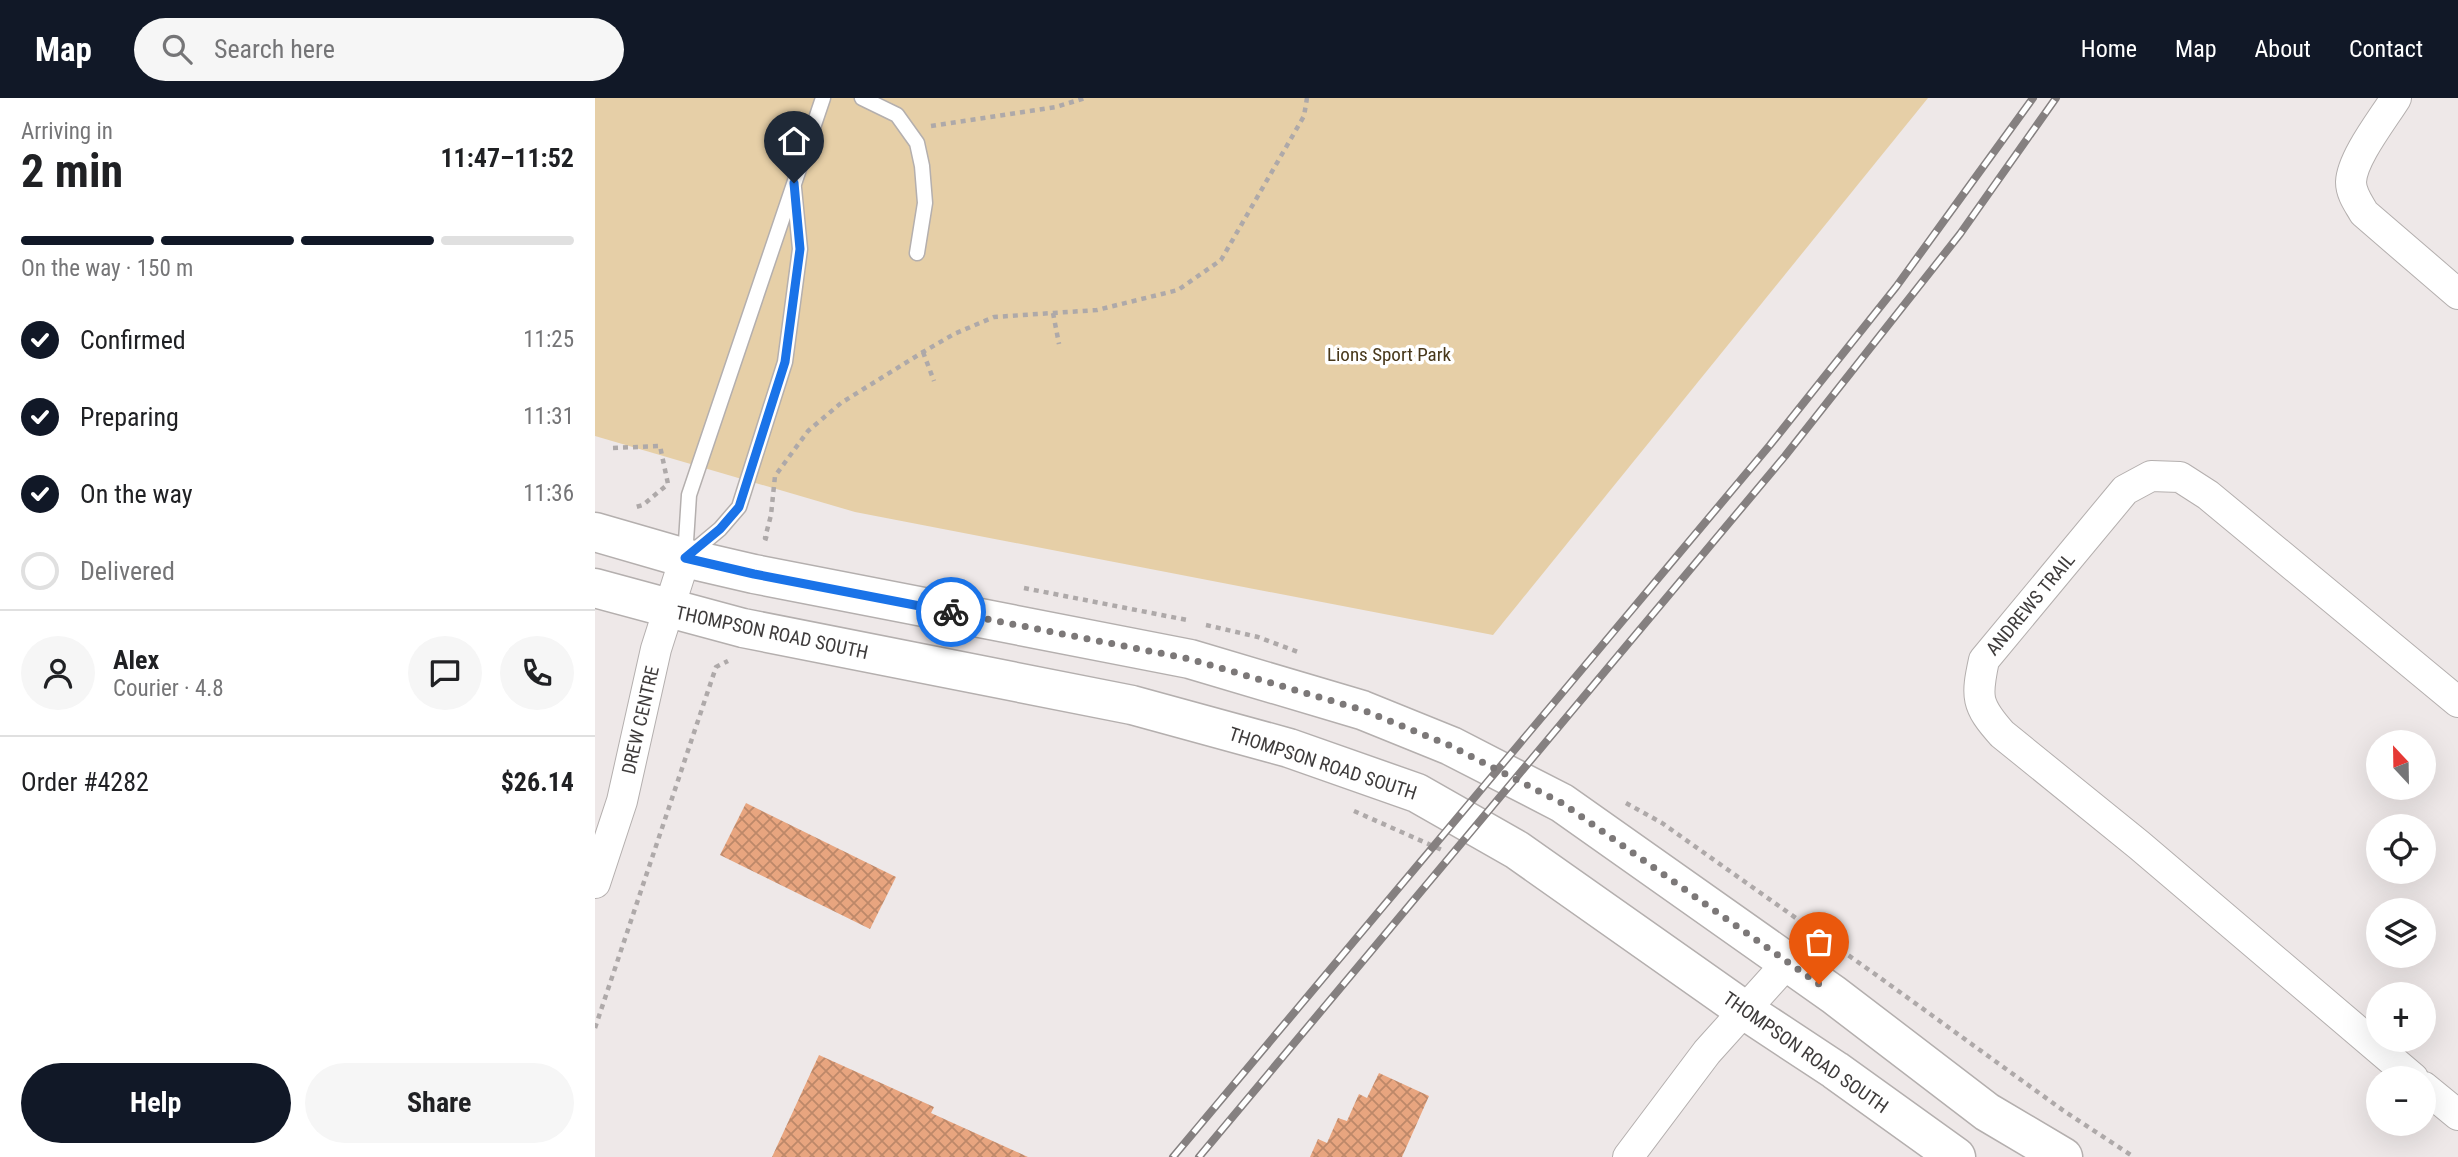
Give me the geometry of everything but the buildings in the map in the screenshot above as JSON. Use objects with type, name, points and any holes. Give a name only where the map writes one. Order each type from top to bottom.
[{"type":"main road","points":[[595,532],[685,558],[754,574],[1190,659],[1363,710],[1451,746],[1562,803],[1787,962],[1987,1112],[2063,1157]]},
{"type":"main road","name":"THOMPSON ROAD SOUTH","points":[[595,588],[743,628],[1132,705],[1289,748],[1417,793],[1517,850],[1956,1157]]},
{"type":"street","points":[[2396,98],[2357,162],[2351,182],[2355,198],[2364,213],[2458,294]]},
{"type":"street","name":"ANDREWS TRAIL","points":[[2399,1066],[2253,945],[2139,845],[2002,734],[1985,715],[1977,690],[1984,660],[2125,490],[2151,476],[2180,477],[2209,495],[2458,702]]},
{"type":"street","name":"DREW CENTRE","points":[[595,883],[622,801],[656,649],[685,558]]},
{"type":"street","points":[[1628,1157],[1707,1052],[1787,962]]},
{"type":"street","points":[[2436,1097],[2458,1115]]},
{"type":"lane","points":[[685,558],[689,495],[823,98]]},
{"type":"lane","points":[[862,98],[897,115],[917,143],[925,203],[917,253]]},
{"type":"lane","points":[[685,558],[720,529],[739,507],[785,362],[800,249],[794,183]]},
{"type":"path","points":[[905,127],[950,124],[1056,107],[1085,98]]},
{"type":"path","points":[[765,538],[771,515],[775,476],[808,431],[841,403],[923,352],[954,334],[994,317],[1097,310],[1178,290],[1221,260],[1304,116],[1307,98]]},
{"type":"path","points":[[1053,313],[1059,344]]},
{"type":"path","points":[[923,352],[934,381]]},
{"type":"path","points":[[613,448],[660,446],[668,484],[643,505]]},
{"type":"path","points":[[595,1028],[716,667],[737,657]]},
{"type":"path","points":[[1344,807],[1383,822],[1454,856]]},
{"type":"green space","name":"Lions Sport Park","points":[[595,98],[1928,98],[1493,635],[855,512],[595,436]]},
{"type":"railway","points":[[1173,1157],[1770,445],[1896,287],[2033,98]]},
{"type":"railway","points":[[1199,1157],[1785,456],[1960,234],[2056,98]]},
{"type":"way so far","points":[[951,612],[1190,659],[1363,710],[1451,746],[1562,803],[1819,984]]},
{"type":"route","points":[[794,183],[800,249],[785,362],[739,507],[720,529],[685,558],[951,612]]}]
